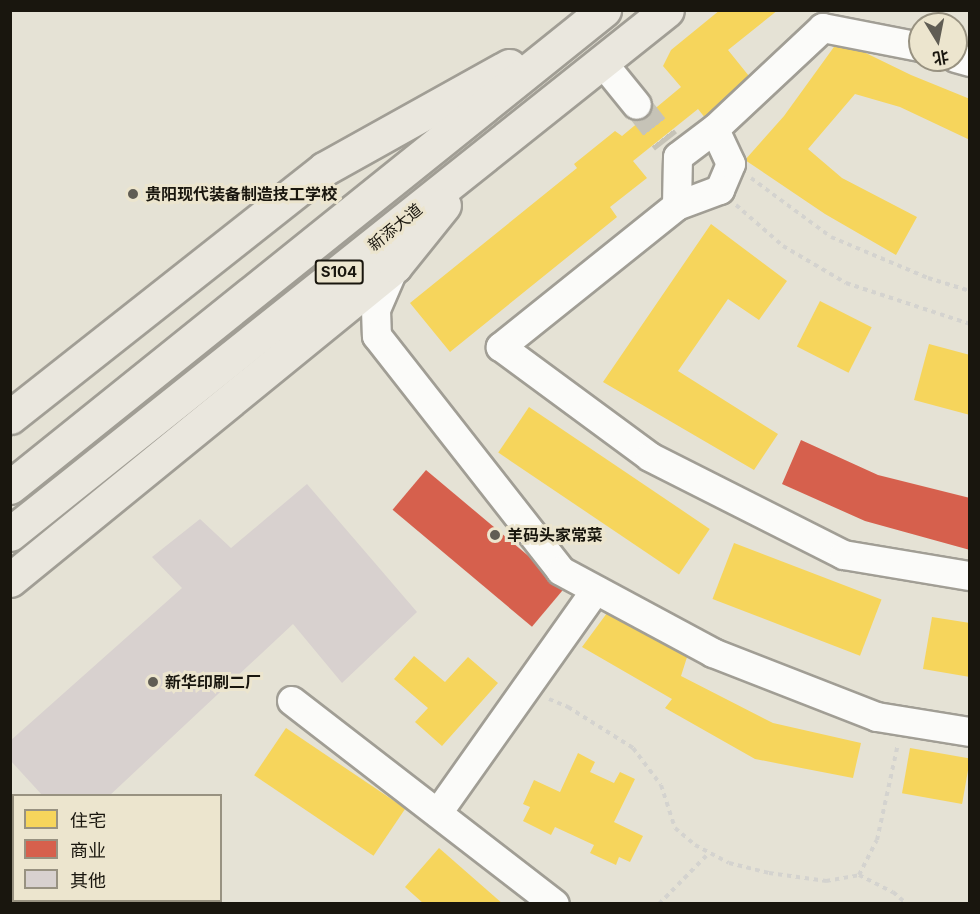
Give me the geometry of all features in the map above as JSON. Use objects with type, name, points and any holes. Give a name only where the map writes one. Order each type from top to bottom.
[{"type":"main road","name":"新添大道","points":[[10,534],[666,10]]},
{"type":"main road","points":[[10,417],[324,170],[598,15]]},
{"type":"main road","name":"S104","points":[[10,487],[598,15]]},
{"type":"main road","points":[[10,580],[394,266],[485,155]]},
{"type":"street","points":[[677,206],[672,149],[715,129],[823,28],[908,45]]},
{"type":"street","points":[[602,62],[637,105]]},
{"type":"street","points":[[715,129],[731,164],[720,190],[677,206],[501,347],[651,457],[844,555],[969,576]]},
{"type":"street","points":[[394,266],[376,310],[376,336],[561,571],[713,653],[877,717],[969,732]]},
{"type":"street","points":[[438,813],[596,590]]},
{"type":"street","points":[[292,701],[555,903]]},
{"type":"path","points":[[731,164],[831,237],[928,279],[969,291]]},
{"type":"path","points":[[720,190],[783,246],[846,283],[969,324]]},
{"type":"path","points":[[526,689],[568,707],[633,748],[661,785],[675,828],[695,845],[709,853],[729,863],[769,873],[826,881],[859,875],[893,892],[908,903]]},
{"type":"path","points":[[859,875],[877,840],[902,722]]},
{"type":"path","points":[[659,903],[709,853]]},
{"type":"building: 住宅","points":[[720,10],[778,10],[728,50],[753,81],[706,119],[698,109],[633,161],[647,178],[610,207],[617,217],[450,352],[410,303],[577,168],[574,164],[615,131],[622,136],[681,87],[663,66],[671,50]]},
{"type":"building: 住宅","points":[[839,40],[911,75],[970,99],[970,140],[900,107],[855,94],[808,149],[842,178],[917,217],[896,255],[825,214],[745,160],[784,116]]},
{"type":"building: 住宅","points":[[711,224],[787,281],[759,320],[728,299],[678,371],[778,434],[754,470],[603,382]]},
{"type":"building: 住宅","points":[[820,301],[872,327],[849,373],[797,346]]},
{"type":"building: 住宅","points":[[929,344],[970,355],[970,415],[914,400]]},
{"type":"building: 住宅","points":[[529,407],[710,529],[679,575],[498,453]]},
{"type":"building: 住宅","points":[[734,543],[882,600],[860,656],[712,599]]},
{"type":"building: 住宅","points":[[607,613],[688,654],[681,676],[773,723],[861,743],[853,778],[755,759],[665,708],[672,699],[582,647]]},
{"type":"building: 住宅","points":[[932,617],[970,623],[970,677],[923,669]]},
{"type":"building: 住宅","points":[[414,656],[445,682],[468,657],[498,683],[442,746],[415,722],[428,708],[394,679]]},
{"type":"building: 住宅","points":[[286,728],[405,809],[374,856],[254,775]]},
{"type":"building: 住宅","points":[[910,748],[970,759],[962,804],[902,793]]},
{"type":"building: 住宅","points":[[578,753],[595,762],[590,772],[614,783],[620,772],[635,779],[614,822],[643,836],[630,862],[619,857],[616,865],[590,853],[594,845],[555,827],[551,835],[523,821],[530,807],[523,804],[534,780],[560,792]]},
{"type":"building: 住宅","points":[[439,848],[503,904],[424,904],[405,887]]},
{"type":"building: 商业","points":[[801,440],[878,475],[970,498],[970,550],[865,521],[782,484]]},
{"type":"building: 商业","points":[[426,470],[565,587],[532,627],[393,510]]},
{"type":"building: 其他","name":"新华印刷二厂","points":[[307,484],[417,612],[342,683],[293,624],[111,794],[41,794],[10,760],[10,741],[182,588],[152,557],[200,519],[231,548]]},
{"type":"tunnel","points":[[637,105],[666,142]]},
{"type":"place","name":"贵阳现代装备制造技工学校","points":[[133,194]]},
{"type":"place","name":"羊码头家常菜","points":[[495,535]]},
{"type":"place","name":"新华印刷二厂","points":[[153,682]]}]
